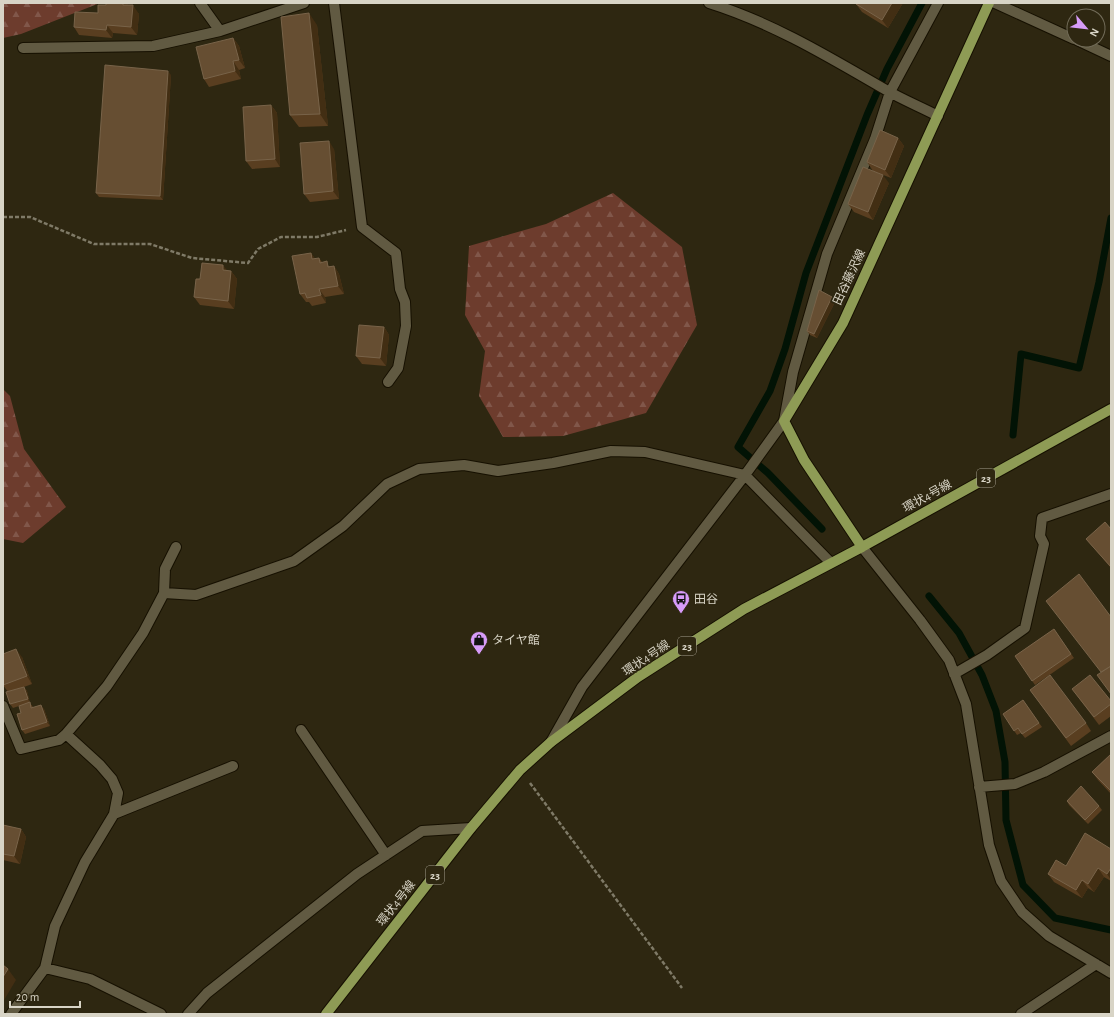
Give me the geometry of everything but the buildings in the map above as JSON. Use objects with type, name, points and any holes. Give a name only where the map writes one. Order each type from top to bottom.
[{"type":"main road","name":"田谷藤沢線","points":[[784,422],[843,323],[989,3]]},
{"type":"main road","name":"環状4号線","points":[[326,1014],[471,828],[520,770],[551,742],[638,677],[744,609],[862,547],[1111,409]]},
{"type":"main road","points":[[784,422],[804,460],[862,547]]},
{"type":"street","points":[[200,3],[220,31]]},
{"type":"street","points":[[23,48],[153,46],[220,31],[304,3]]},
{"type":"street","points":[[334,3],[362,227],[396,253],[400,290],[405,302],[406,326],[398,368],[388,382]]},
{"type":"street","points":[[709,3],[742,13],[795,38],[888,91],[938,116]]},
{"type":"street","points":[[551,742],[582,687],[746,474],[784,422],[793,372],[827,254],[875,139],[888,91],[938,3]]},
{"type":"street","points":[[996,3],[1066,35]]},
{"type":"street","points":[[1094,48],[1111,56]]},
{"type":"street","points":[[164,592],[196,595],[294,561],[343,526],[387,484],[419,470],[464,465],[498,471],[553,463],[611,451],[646,452],[746,474],[831,563]]},
{"type":"street","points":[[954,674],[987,655],[1024,628],[1044,544],[1040,536],[1042,518],[1111,494]]},
{"type":"street","points":[[3,706],[21,749],[59,740],[66,734],[107,686],[143,633],[164,592],[165,569],[176,547]]},
{"type":"street","points":[[862,547],[920,620],[949,660],[966,704],[989,845],[1001,881],[1022,912],[1049,936],[1111,973]]},
{"type":"street","points":[[301,730],[386,855]]},
{"type":"street","points":[[11,1014],[45,968],[55,926],[85,862],[114,814],[118,793],[112,779],[100,765],[66,734]]},
{"type":"street","points":[[979,788],[1015,784],[1044,772],[1111,736]]},
{"type":"street","points":[[114,814],[233,766]]},
{"type":"street","points":[[188,1014],[207,993],[356,874],[422,831],[471,828]]},
{"type":"street","points":[[1021,1014],[1096,964]]},
{"type":"street","points":[[45,968],[90,980],[161,1014]]},
{"type":"path","points":[[3,217],[30,216],[94,244],[150,244],[192,258],[248,263],[258,249],[281,237],[317,237],[362,227]]},
{"type":"path","points":[[520,770],[682,988]]},
{"type":"green space","points":[[3,3],[100,3],[21,34],[3,38]]},
{"type":"green space","points":[[613,193],[682,247],[697,325],[646,413],[563,436],[503,437],[479,396],[485,351],[465,315],[469,246],[546,224]]},
{"type":"green space","points":[[3,389],[10,396],[24,449],[66,507],[23,543],[3,539]]},
{"type":"waterway","points":[[822,529],[768,473],[738,447],[770,391],[785,349],[806,273],[867,115],[887,69],[922,3]]},
{"type":"waterway","points":[[1013,435],[1021,354],[1079,368],[1099,282],[1111,218]]},
{"type":"waterway","points":[[929,596],[959,633],[982,675],[996,711],[1005,762],[1006,820],[1023,885],[1055,918],[1111,930]]},
{"type":"place","name":"田谷","points":[[681,614]]},
{"type":"place","name":"タイヤ館","points":[[479,655]]}]
